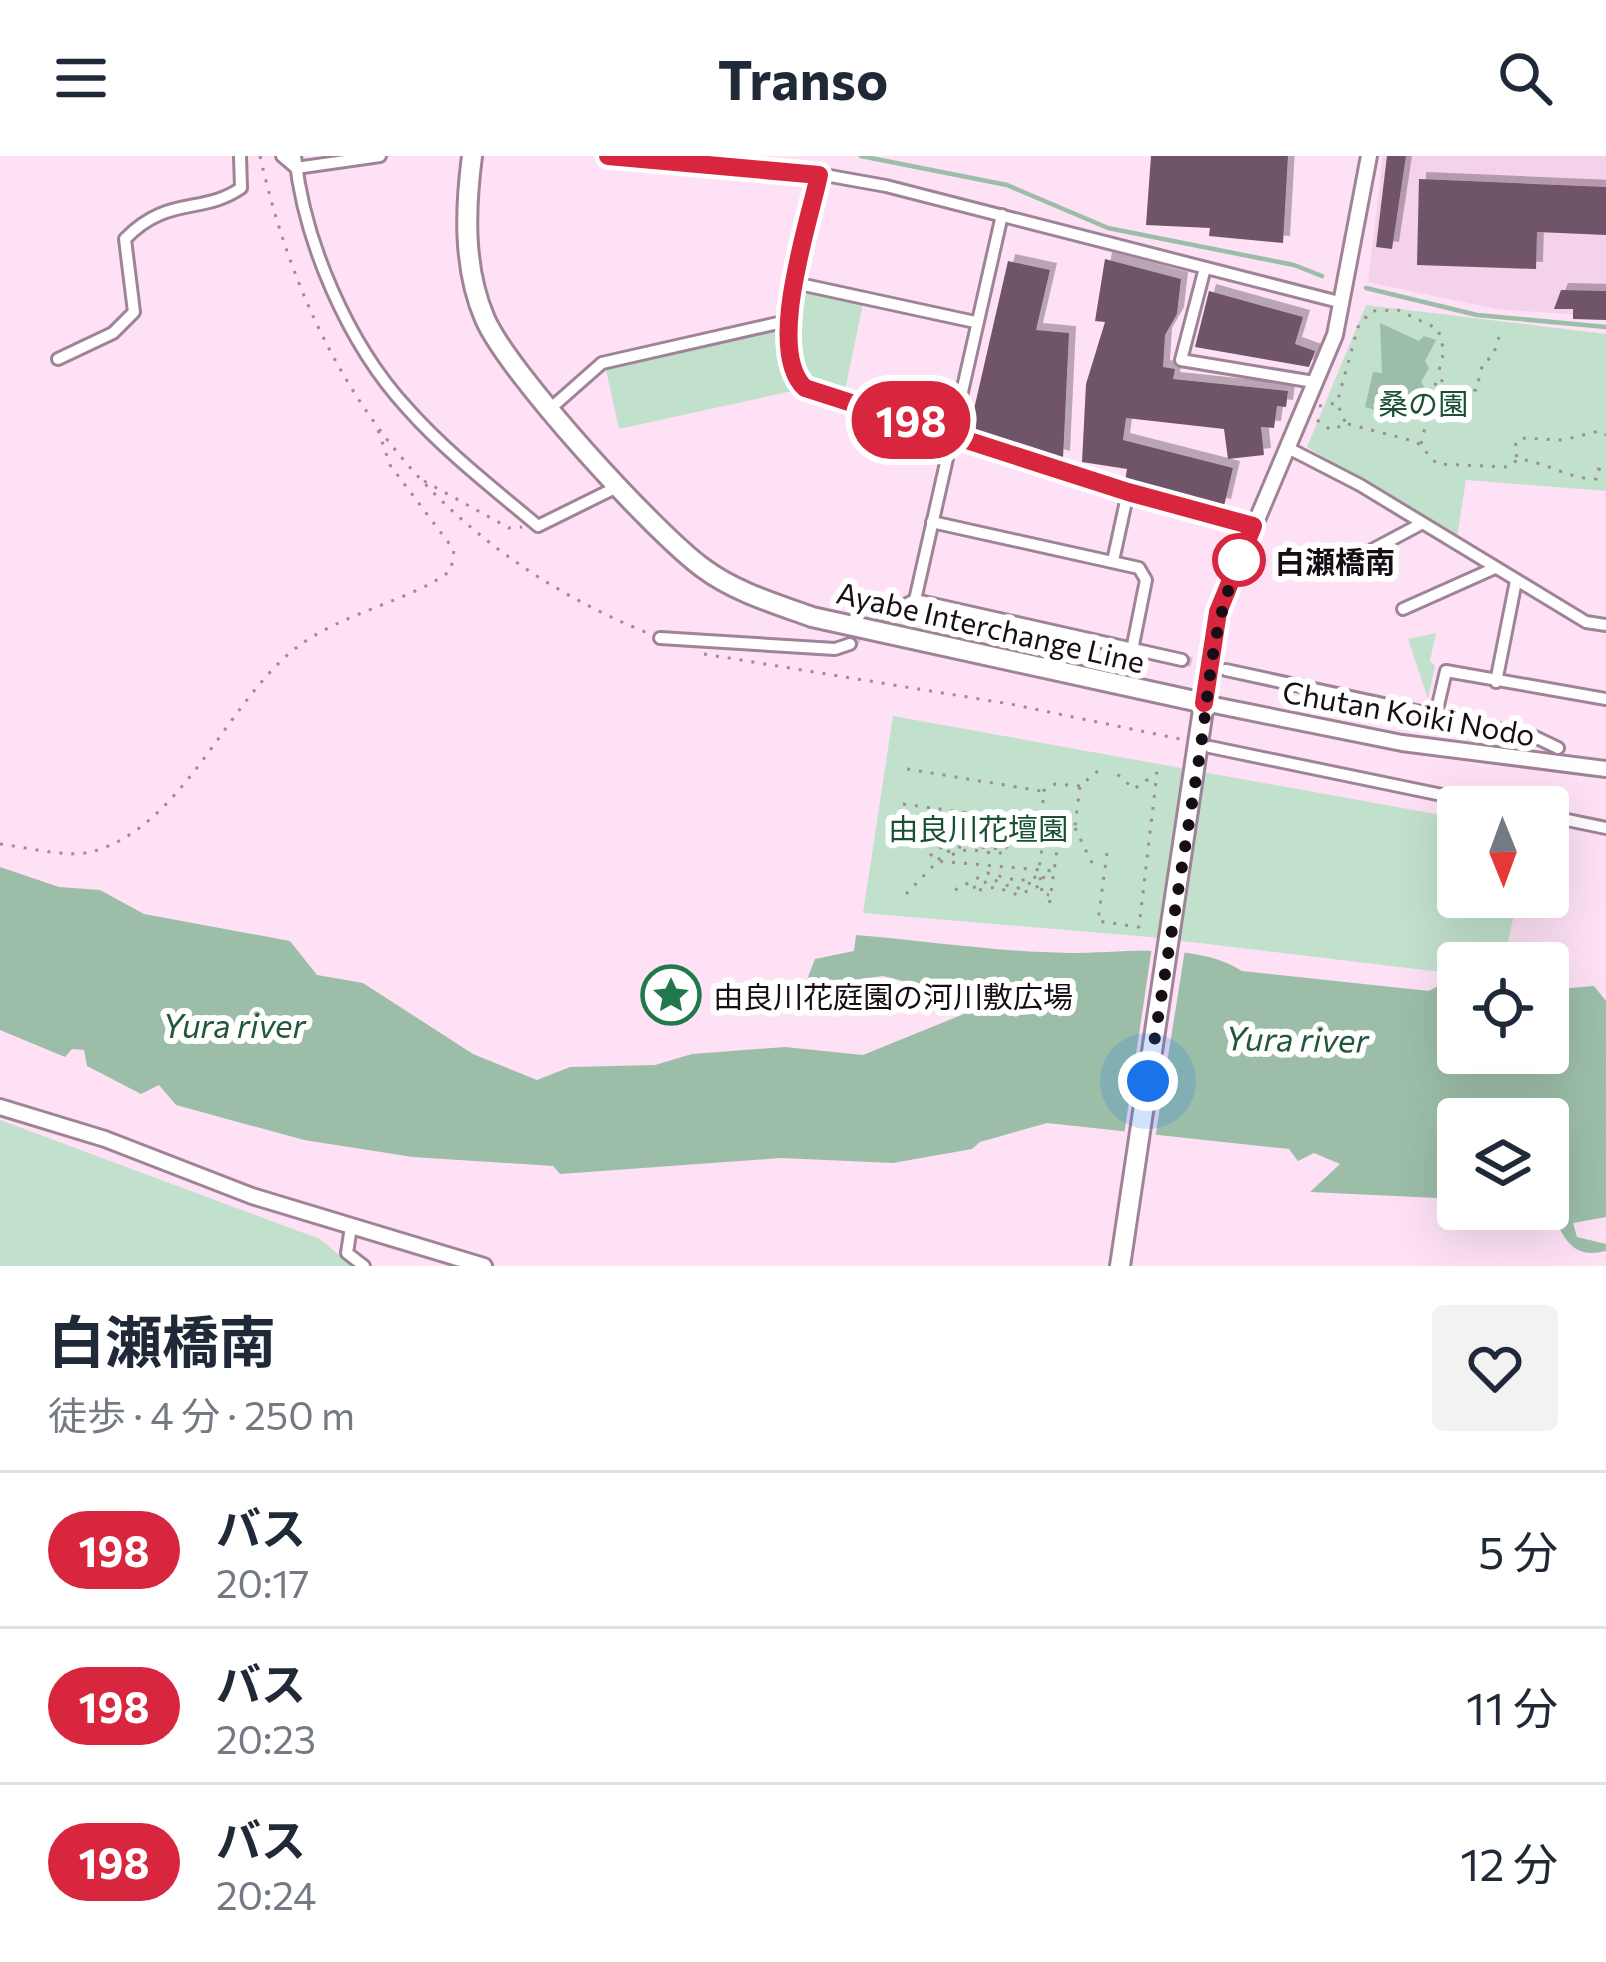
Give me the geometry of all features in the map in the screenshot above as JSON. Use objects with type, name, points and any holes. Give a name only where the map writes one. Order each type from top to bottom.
[{"type":"main road","name":"Ayabe Interchange Line","points":[[472,156],[467,244],[487,323],[551,408],[665,536],[706,571],[760,599],[812,617],[1204,703]]},
{"type":"main road","points":[[1120,1266],[1204,752],[1204,703]]},
{"type":"street","points":[[58,359],[113,334],[134,312],[125,239],[168,207],[230,195],[241,188],[240,156]]},
{"type":"street","points":[[282,156],[295,162],[379,156]]},
{"type":"street","points":[[608,156],[819,175],[1002,215],[1343,303]]},
{"type":"street","points":[[1204,703],[1218,612],[1290,449],[1343,303],[1369,156]]},
{"type":"street","points":[[295,162],[325,268],[386,382],[409,411],[538,526],[620,485]]},
{"type":"street","points":[[819,175],[787,321],[796,380],[805,388],[1128,492],[1253,526]]},
{"type":"street","points":[[915,600],[1002,215]]},
{"type":"street","points":[[1205,268],[1181,360],[1314,382]]},
{"type":"street","points":[[795,283],[975,322]]},
{"type":"street","points":[[551,408],[602,362],[787,321]]},
{"type":"street","points":[[1290,449],[1360,485],[1419,525],[1586,622],[1604,626]]},
{"type":"street","points":[[1113,561],[1128,492]]},
{"type":"street","points":[[932,522],[1138,568],[1146,580],[1132,650]]},
{"type":"street","points":[[1372,550],[1419,525]]},
{"type":"street","points":[[1403,609],[1495,568]]},
{"type":"street","points":[[1496,682],[1516,581]]},
{"type":"street","points":[[886,614],[915,600],[1182,660]]},
{"type":"street","points":[[659,638],[836,650],[850,644]]},
{"type":"street","points":[[1226,670],[1436,714],[1558,748]]},
{"type":"street","points":[[1436,714],[1446,671],[1606,699]]},
{"type":"street","name":"Chutan Koiki Nodo","points":[[1204,703],[1402,743],[1606,769]]},
{"type":"street","points":[[1204,752],[1437,795]]},
{"type":"street","points":[[1569,820],[1606,828]]},
{"type":"street","points":[[0,1107],[352,1227],[484,1266]]},
{"type":"street","points":[[352,1227],[347,1253],[364,1266]]},
{"type":"path","points":[[260,156],[279,242],[310,316],[377,428],[449,512],[526,572],[582,607],[659,638]]},
{"type":"path","points":[[1346,424],[1337,403],[1355,326],[1371,310],[1398,310],[1438,329],[1444,351],[1421,446]]},
{"type":"path","points":[[1437,378],[1462,392],[1476,390],[1483,363],[1493,356],[1498,337]]},
{"type":"path","points":[[1337,403],[1319,406],[1314,416],[1331,430],[1346,424],[1421,446],[1437,464],[1510,467],[1518,459]]},
{"type":"path","points":[[0,844],[90,852],[127,834],[166,802],[295,648],[351,614],[451,570],[454,550],[390,465],[377,428]]},
{"type":"path","points":[[1518,459],[1514,447],[1520,438],[1563,440],[1599,430],[1606,435]]},
{"type":"path","points":[[1518,459],[1550,463],[1578,479],[1596,479],[1598,470],[1606,471]]},
{"type":"path","points":[[423,480],[509,528],[538,526]]},
{"type":"path","points":[[694,651],[1180,740]]},
{"type":"path","points":[[907,769],[1043,791],[1055,784],[1080,786]]},
{"type":"path","points":[[1094,867],[1075,826],[1080,786],[1099,770]]},
{"type":"path","points":[[1107,853],[1098,921],[1139,927],[1157,773],[1134,789],[1117,774]]},
{"type":"path","points":[[1043,791],[1043,817],[1059,836],[1049,908]]},
{"type":"path","points":[[903,804],[1013,819],[1043,817]]},
{"type":"path","points":[[909,823],[1059,836],[1075,826]]},
{"type":"path","points":[[952,855],[971,848],[995,855],[1012,837],[1043,841],[1039,870]]},
{"type":"path","points":[[930,856],[969,838],[1007,846]]},
{"type":"path","points":[[906,894],[949,849],[970,842],[1007,846]]},
{"type":"path","points":[[938,861],[1054,872]]},
{"type":"path","points":[[955,890],[987,873],[1019,881],[1031,875],[1043,881]]},
{"type":"path","points":[[1043,881],[1041,894],[1051,895]]},
{"type":"path","points":[[976,889],[996,887],[1018,895],[1043,881]]},
{"type":"shaded area","points":[[1383,156],[1606,156],[1606,317],[1496,309],[1368,282]]},
{"type":"green space","points":[[806,292],[863,304],[845,390],[805,378],[793,323],[799,295]]},
{"type":"green space","name":"桑の園","points":[[1366,305],[1606,334],[1606,491],[1466,480],[1456,543],[1307,447]]},
{"type":"green space","points":[[770,328],[781,335],[792,391],[619,429],[605,366]]},
{"type":"green space","points":[[1436,633],[1430,661],[1435,666],[1428,699],[1408,639]]},
{"type":"green space","name":"由良川花壇園","points":[[893,716],[1437,814],[1437,918],[1513,918],[1508,942],[1437,942],[1437,971],[1149,937],[863,913]]},
{"type":"green space","points":[[0,1120],[320,1239],[352,1266],[0,1266]]},
{"type":"water","points":[[1380,323],[1419,341],[1424,336],[1436,340],[1425,361],[1429,368],[1421,382],[1426,390],[1415,405],[1395,416],[1365,407],[1373,372],[1382,373]]},
{"type":"water","name":"Yura river","points":[[0,867],[59,887],[100,890],[144,914],[290,941],[317,975],[363,983],[473,1054],[537,1080],[570,1067],[655,1065],[692,1054],[785,1047],[863,1055],[991,1003],[883,976],[821,984],[808,977],[815,959],[854,951],[856,935],[1043,952],[1181,952],[1242,971],[1429,991],[1437,986],[1437,1074],[1569,1074],[1569,988],[1594,986],[1606,1001],[1606,1217],[1573,1223],[1577,1237],[1606,1244],[1606,1251],[1581,1251],[1561,1230],[1569,1230],[1569,1098],[1437,1098],[1437,1198],[1310,1192],[1340,1164],[1314,1153],[1298,1161],[1289,1149],[1047,1123],[980,1142],[972,1149],[893,1163],[781,1158],[560,1174],[553,1166],[413,1157],[304,1140],[176,1105],[159,1085],[141,1094],[87,1066],[84,1050],[72,1049],[65,1057],[0,1030]]},
{"type":"pier","points":[[1152,947],[1185,950],[1155,1139],[1124,1135]]},
{"type":"building","points":[[1151,156],[1288,156],[1283,243],[1209,236],[1210,228],[1146,225]]},
{"type":"building","points":[[1387,156],[1406,156],[1392,249],[1376,247]]},
{"type":"building","points":[[1419,179],[1606,187],[1606,235],[1537,232],[1536,269],[1417,265]]},
{"type":"building","points":[[1105,259],[1181,279],[1177,314],[1165,335],[1163,367],[1175,369],[1173,379],[1288,391],[1286,407],[1277,406],[1274,428],[1261,427],[1264,455],[1228,459],[1224,429],[1126,418],[1123,440],[1233,468],[1224,506],[1125,481],[1127,469],[1082,462],[1086,384],[1105,322],[1095,321]]},
{"type":"building","points":[[1008,261],[1050,270],[1036,330],[1069,333],[1063,458],[969,431]]},
{"type":"building","points":[[1561,290],[1606,291],[1606,320],[1573,319],[1573,309],[1554,309]]},
{"type":"building","points":[[1209,291],[1303,317],[1295,344],[1315,351],[1309,367],[1195,347]]},
{"type":"waterway","points":[[861,156],[1007,185],[1108,228],[1294,265],[1322,276]]},
{"type":"waterway","points":[[1366,288],[1477,315],[1606,327]]},
{"type":"tunnel","points":[[850,644],[887,614]]},
{"type":"tunnel","points":[[1182,660],[1226,670]]},
{"type":"bus line","name":"198","points":[[608,156],[819,175],[787,321],[796,380],[805,388],[1128,492],[1253,526],[1218,612],[1204,703]]},
{"type":"place","name":"白瀬橋南","points":[[1239,560]]},
{"type":"place","name":"由良川花庭園の河川敷広場","points":[[671,995]]},
{"type":"route","points":[[1148,1081],[1201,745],[1206,669],[1218,612],[1239,560]]}]
